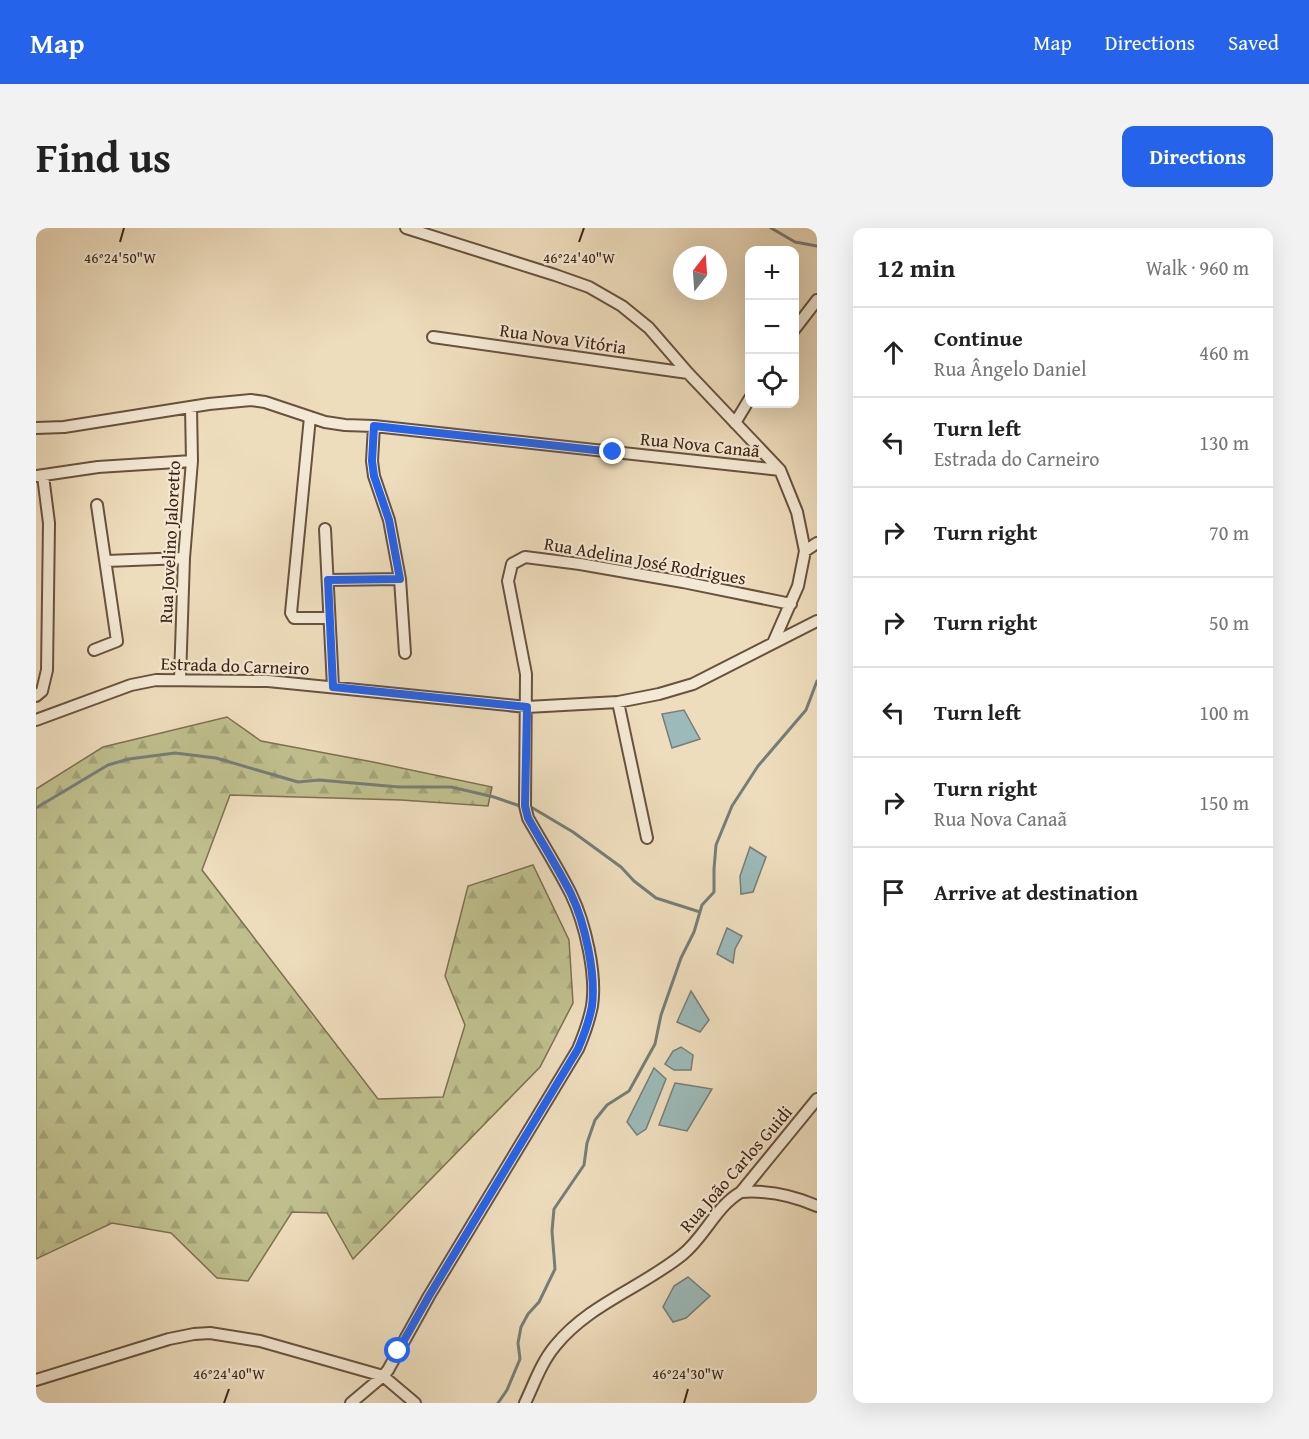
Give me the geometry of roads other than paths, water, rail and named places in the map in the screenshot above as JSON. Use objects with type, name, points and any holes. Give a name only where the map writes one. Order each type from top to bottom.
[{"type":"street","points":[[406,228],[589,287],[622,306],[649,328],[688,373],[780,470],[797,512],[805,551],[803,566],[791,604],[773,643]]},
{"type":"street","points":[[799,325],[817,300]]},
{"type":"street","name":"Rua Nova Vitória","points":[[433,337],[688,373]]},
{"type":"street","name":"Rua Nova Canaã","points":[[36,428],[64,427],[191,407],[258,400],[310,417],[345,425],[374,426],[780,470]]},
{"type":"street","points":[[735,423],[745,406]]},
{"type":"street","name":"Rua Jovelino Jaloretto","points":[[180,679],[184,558],[192,461],[191,407]]},
{"type":"street","points":[[310,417],[291,613],[294,618],[329,618]]},
{"type":"street","points":[[374,426],[372,461],[374,476],[389,520],[400,579],[405,653]]},
{"type":"street","points":[[36,696],[42,691],[47,670],[48,523],[40,476],[98,467],[192,461]]},
{"type":"street","points":[[94,650],[117,641],[97,504]]},
{"type":"street","points":[[325,529],[333,687]]},
{"type":"street","points":[[805,551],[817,543]]},
{"type":"street","name":"Rua Adelina José Rodrigues","points":[[527,707],[526,675],[508,581],[512,564],[525,557],[683,582],[791,604]]},
{"type":"street","points":[[106,561],[184,558]]},
{"type":"street","points":[[328,580],[400,579]]},
{"type":"street","name":"Estrada do Carneiro","points":[[36,720],[131,684],[180,679],[268,681],[527,707],[618,702],[660,694],[693,684],[817,621]]},
{"type":"street","points":[[618,702],[647,837]]},
{"type":"street","points":[[351,1403],[383,1376],[578,1049],[588,1027],[592,1003],[592,974],[583,927],[571,895],[528,818],[525,806],[527,707]]},
{"type":"street","name":"Rua João Carlos Guidi","points":[[525,1403],[546,1359],[565,1335],[597,1308],[683,1255],[704,1232],[725,1203],[741,1192],[817,1099]]},
{"type":"street","points":[[741,1192],[774,1192],[796,1197],[817,1206]]},
{"type":"street","points":[[36,1380],[169,1339],[210,1333],[260,1341],[383,1376],[415,1403]]},
{"type":"water","points":[[684,710],[700,739],[672,748],[662,714]]},
{"type":"water","points":[[750,847],[766,857],[753,892],[741,894],[740,876]]},
{"type":"water","points":[[727,928],[742,936],[735,949],[733,963],[717,954]]},
{"type":"water","points":[[691,991],[709,1020],[700,1032],[677,1022]]},
{"type":"water","points":[[681,1047],[693,1055],[691,1070],[674,1070],[665,1064],[673,1051]]},
{"type":"water","points":[[654,1068],[666,1079],[646,1129],[637,1135],[627,1122]]},
{"type":"water","points":[[675,1083],[712,1089],[687,1131],[659,1125]]},
{"type":"water","points":[[688,1277],[710,1296],[686,1318],[673,1322],[663,1307],[674,1286]]},
{"type":"waterway","points":[[771,228],[795,242],[817,246]]},
{"type":"waterway","points":[[498,1403],[507,1390],[520,1359],[518,1343],[521,1327],[528,1314],[539,1302],[555,1269],[552,1231],[554,1209],[584,1165],[587,1143],[595,1120],[607,1105],[629,1091],[655,1044],[661,1015],[681,958],[694,932],[702,905],[714,892],[716,845],[732,806],[758,766],[806,710],[817,681]]},
{"type":"waterway","points":[[36,808],[108,765],[129,759],[175,753],[216,758],[298,782],[319,780],[399,787],[451,787],[520,806]]},
{"type":"waterway","points":[[531,807],[573,832],[621,867],[634,881],[656,898],[700,912]]}]
